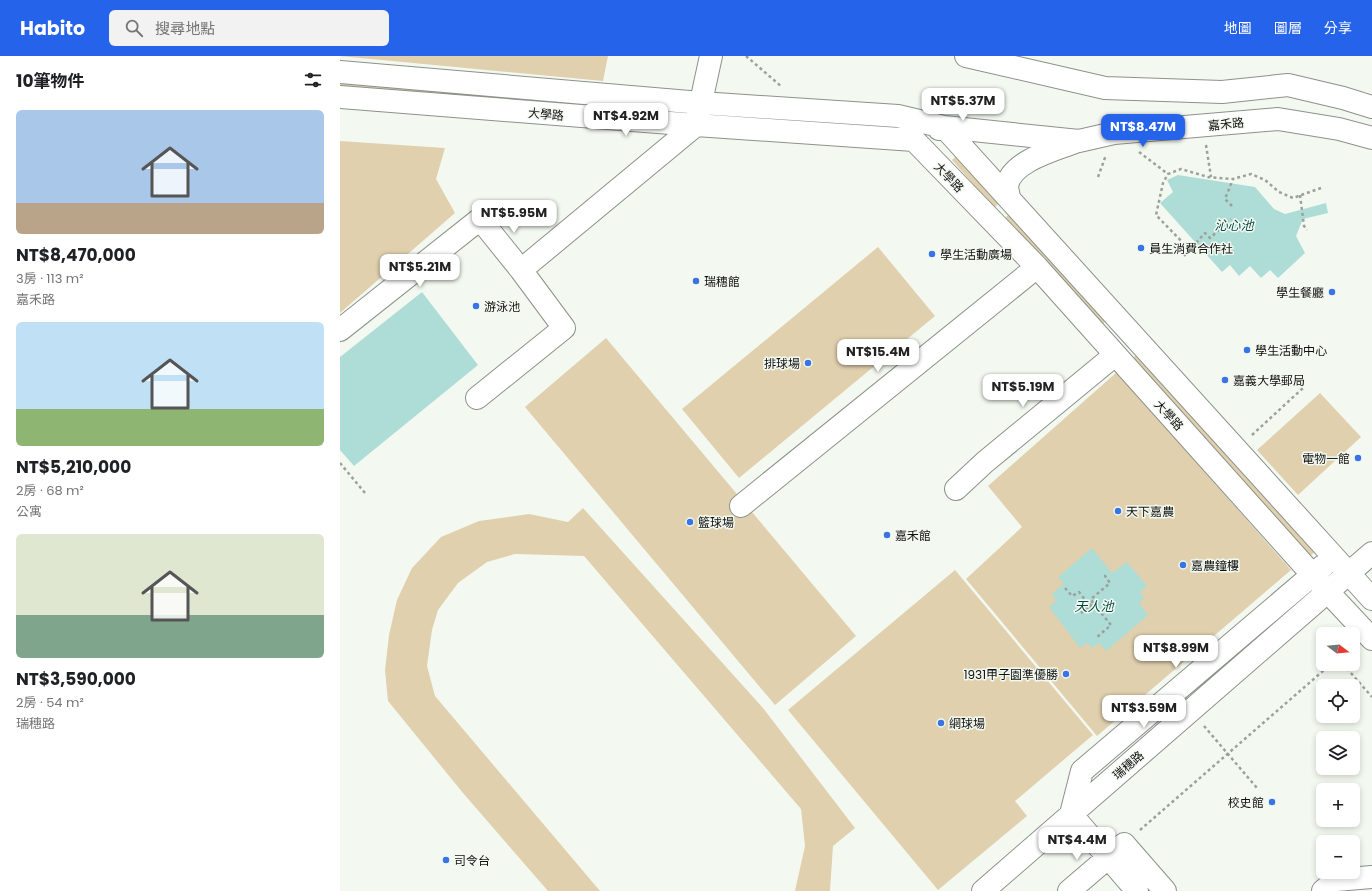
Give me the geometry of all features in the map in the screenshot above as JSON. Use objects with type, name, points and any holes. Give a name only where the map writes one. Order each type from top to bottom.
[{"type":"street","points":[[521,270],[696,126],[710,56]]},
{"type":"street","points":[[966,56],[1105,88],[1222,92],[1288,85],[1343,98],[1372,107]]},
{"type":"street","points":[[340,72],[701,103],[898,116],[944,127],[1372,599]]},
{"type":"street","points":[[444,106],[446,81]]},
{"type":"street","name":"大學路","points":[[340,97],[696,126],[914,140],[1037,267],[1312,575],[1372,639]]},
{"type":"street","name":"嘉禾路","points":[[914,140],[944,127],[1080,140],[1114,133],[1278,119],[1339,129],[1372,138]]},
{"type":"street","points":[[1009,198],[1007,188],[1009,179],[1019,167],[1039,156],[1080,140]]},
{"type":"street","points":[[340,330],[480,219],[521,270],[564,328],[477,398]]},
{"type":"street","points":[[741,506],[1037,267]]},
{"type":"street","points":[[956,489],[985,462],[1114,354]]},
{"type":"street","points":[[1165,891],[1071,814],[1082,771],[1312,575],[1372,553]]},
{"type":"street","name":"瑞穗路","points":[[982,891],[1327,591],[1341,565]]},
{"type":"street","points":[[1069,891],[1116,851]]},
{"type":"street","points":[[1116,851],[1138,891]]},
{"type":"street","points":[[1323,891],[1336,880],[1372,877]]},
{"type":"path","points":[[746,56],[784,88]]},
{"type":"path","points":[[1203,126],[1211,177]]},
{"type":"path","points":[[1114,133],[1168,174]]},
{"type":"path","points":[[1190,250],[1156,215],[1163,183],[1168,174],[1181,169],[1211,177],[1233,179],[1251,174],[1266,180],[1279,192],[1293,198],[1321,188]]},
{"type":"path","points":[[1232,206],[1225,199],[1233,179]]},
{"type":"path","points":[[1300,195],[1304,226],[1307,230]]},
{"type":"path","points":[[1184,256],[1205,233],[1210,238],[1231,219]]},
{"type":"path","points":[[1236,450],[1303,388]]},
{"type":"path","points":[[340,463],[366,493]]},
{"type":"path","points":[[1096,638],[1111,625],[1091,599],[1110,583],[1105,576],[1107,574]]},
{"type":"path","points":[[1065,588],[1072,596],[1078,592],[1090,606]]},
{"type":"path","points":[[1081,613],[1093,603]]},
{"type":"path","points":[[1116,851],[1323,671]]},
{"type":"path","points":[[1350,671],[1372,697]]},
{"type":"path","points":[[1191,710],[1257,788]]},
{"type":"shaded area","points":[[340,56],[608,56],[603,81]]},
{"type":"shaded area","points":[[340,80],[433,88],[432,95],[340,87]]},
{"type":"shaded area","points":[[457,90],[666,106],[666,114],[457,97]]},
{"type":"shaded area","points":[[340,141],[445,148],[436,179],[455,213],[340,313]]},
{"type":"shaded area","points":[[957,155],[999,203],[994,208],[952,160]]},
{"type":"shaded area","points":[[1008,215],[1106,321],[1101,325],[1003,220]]},
{"type":"shaded area","name":"排球場","points":[[878,247],[935,316],[739,478],[682,409]]},
{"type":"shaded area","name":"籃球場","points":[[606,338],[856,636],[775,705],[525,407]]},
{"type":"shaded area","points":[[1137,354],[1316,551],[1310,556],[1132,359]]},
{"type":"shaded area","points":[[1117,372],[1291,570],[1097,736],[966,579],[1022,527],[988,486]]},
{"type":"shaded area","points":[[1320,393],[1361,437],[1298,495],[1257,450]]},
{"type":"shaded area","points":[[583,508],[763,708],[855,828],[833,846],[830,891],[795,891],[805,846],[801,809],[584,556],[515,554],[487,562],[458,583],[438,610],[432,630],[427,666],[435,696],[600,891],[548,891],[463,793],[388,701],[385,670],[389,635],[397,600],[412,568],[441,537],[479,521],[529,514],[568,522]]},
{"type":"shaded area","name":"網球場","points":[[955,570],[1093,735],[1015,801],[1027,816],[938,890],[788,710]]},
{"type":"water","name":"沁心池","points":[[1178,175],[1255,187],[1274,209],[1285,214],[1326,203],[1328,213],[1303,219],[1296,236],[1305,253],[1278,278],[1270,270],[1261,278],[1250,266],[1239,276],[1230,265],[1222,272],[1160,203],[1173,192],[1167,180]]},
{"type":"water","points":[[422,292],[478,365],[354,466],[340,450],[340,357]]},
{"type":"water","name":"天人池","points":[[1092,548],[1112,573],[1127,562],[1147,586],[1140,592],[1144,598],[1139,603],[1148,615],[1106,651],[1099,643],[1092,648],[1087,643],[1080,648],[1049,607],[1056,601],[1052,594],[1064,583],[1058,577]]},
{"type":"place","name":"員生消費合作社","points":[[1141,248]]},
{"type":"place","name":"學生活動廣場","points":[[932,254]]},
{"type":"place","name":"瑞穗館","points":[[696,281]]},
{"type":"place","name":"學生餐廳","points":[[1332,292]]},
{"type":"place","name":"游泳池","points":[[476,306]]},
{"type":"place","name":"學生活動中心","points":[[1247,350]]},
{"type":"place","name":"排球場","points":[[808,363]]},
{"type":"place","name":"嘉義大學郵局","points":[[1225,380]]},
{"type":"place","name":"電物一館","points":[[1358,458]]},
{"type":"place","name":"天下嘉農","points":[[1118,511]]},
{"type":"place","name":"籃球場","points":[[690,522]]},
{"type":"place","name":"嘉禾館","points":[[887,535]]},
{"type":"place","name":"嘉農鐘樓","points":[[1183,565]]},
{"type":"place","name":"1931甲子園準優勝","points":[[1066,674]]},
{"type":"place","name":"網球場","points":[[941,723]]},
{"type":"place","name":"校史館","points":[[1272,802]]},
{"type":"place","name":"司令台","points":[[446,860]]}]
